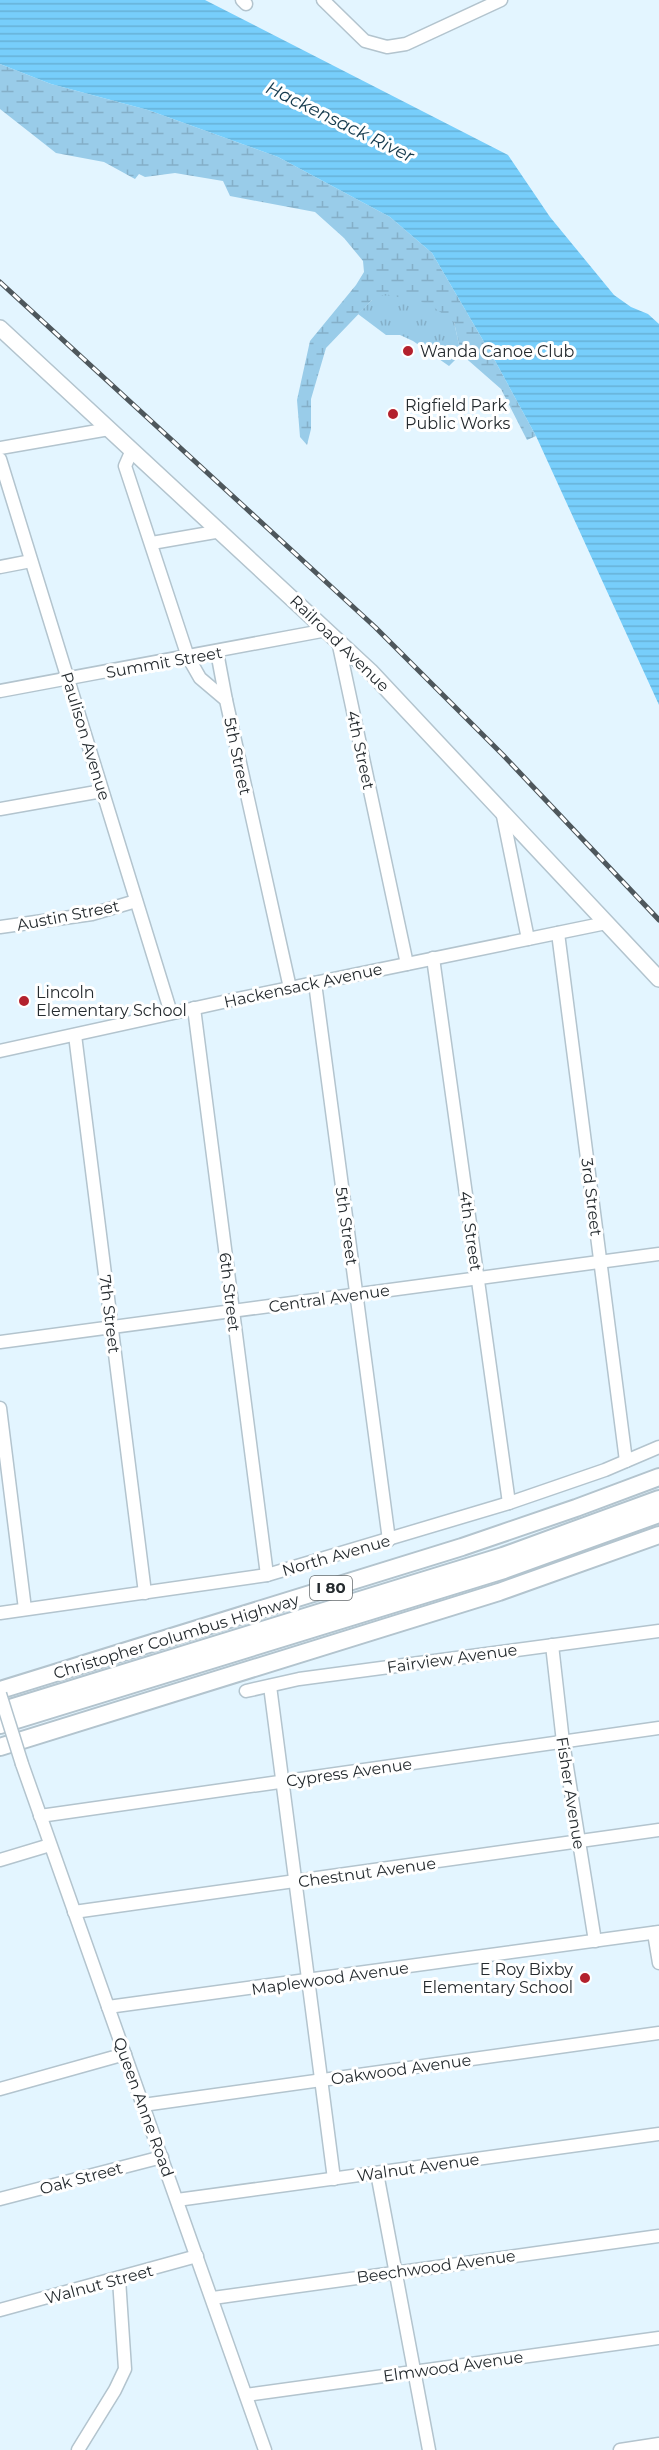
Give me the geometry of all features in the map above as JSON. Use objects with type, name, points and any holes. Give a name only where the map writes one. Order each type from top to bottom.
[{"type":"highway","name":"Christopher Columbus Highway","points":[[0,1692],[472,1544],[659,1477]]},
{"type":"highway","name":"Christopher Columbus Highway","points":[[0,1711],[503,1556],[659,1499]]},
{"type":"highway","name":"Christopher Columbus Highway","points":[[0,1725],[504,1570],[659,1514]]},
{"type":"highway","points":[[0,1747],[499,1592],[659,1535]]},
{"type":"main road","name":"Railroad Avenue","points":[[0,328],[370,671],[659,979]]},
{"type":"street","points":[[323,0],[357,35],[378,46],[395,47],[501,0]]},
{"type":"street","points":[[0,448],[109,429]]},
{"type":"street","name":"5th Street","points":[[132,450],[125,466],[188,657],[200,678],[226,700]]},
{"type":"street","name":"Paulison Avenue","points":[[0,459],[171,1013]]},
{"type":"street","points":[[152,543],[221,531]]},
{"type":"street","points":[[0,567],[31,561]]},
{"type":"street","name":"Summit Street","points":[[0,691],[327,630]]},
{"type":"street","name":"4th Street","points":[[338,641],[406,964]]},
{"type":"street","name":"5th Street","points":[[217,652],[290,988]]},
{"type":"street","points":[[0,809],[102,791]]},
{"type":"street","points":[[502,811],[528,939]]},
{"type":"street","name":"Austin Street","points":[[0,927],[92,914],[136,901]]},
{"type":"street","name":"Hackensack Avenue","points":[[0,1051],[194,1008],[606,923]]},
{"type":"street","name":"3rd Street","points":[[558,933],[626,1461]]},
{"type":"street","name":"4th Street","points":[[433,958],[509,1503]]},
{"type":"street","name":"5th Street","points":[[315,983],[389,1540]]},
{"type":"street","name":"6th Street","points":[[194,1008],[267,1575]]},
{"type":"street","name":"7th Street","points":[[75,1035],[145,1593]]},
{"type":"street","name":"Central Avenue","points":[[0,1342],[659,1254]]},
{"type":"street","points":[[0,1408],[25,1609]]},
{"type":"street","name":"North Avenue","points":[[0,1613],[267,1575],[509,1503],[659,1447]]},
{"type":"street","name":"Fairview Avenue","points":[[246,1691],[299,1679],[659,1631]]},
{"type":"street","name":"Fisher Avenue","points":[[552,1645],[562,1742],[595,1941]]},
{"type":"street","points":[[270,1686],[309,1981],[319,2080],[334,2179]]},
{"type":"street","name":"Queen Anne Road","points":[[0,1692],[50,1845],[213,2298],[265,2450]]},
{"type":"street","name":"Cypress Avenue","points":[[40,1816],[659,1728]]},
{"type":"street","name":"Chestnut Avenue","points":[[74,1912],[659,1830]]},
{"type":"street","points":[[0,1860],[50,1845]]},
{"type":"street","points":[[657,1932],[659,1963]]},
{"type":"street","name":"Maplewood Avenue","points":[[108,2007],[657,1932]]},
{"type":"street","name":"Oakwood Avenue","points":[[143,2105],[659,2033]]},
{"type":"street","points":[[0,2089],[125,2054]]},
{"type":"street","name":"Walnut Avenue","points":[[177,2200],[659,2134]]},
{"type":"street","name":"Oak Street","points":[[0,2199],[162,2157]]},
{"type":"street","points":[[377,2173],[429,2450]]},
{"type":"street","name":"Beechwood Avenue","points":[[213,2298],[659,2236]]},
{"type":"street","name":"Walnut Street","points":[[0,2310],[197,2256]]},
{"type":"street","points":[[78,2450],[115,2390],[125,2369],[118,2279]]},
{"type":"street","name":"Elmwood Avenue","points":[[246,2395],[659,2338]]},
{"type":"street","points":[[620,2450],[659,2445]]},
{"type":"green space","points":[[0,64],[51,84],[148,110],[278,157],[390,217],[432,253],[536,436],[527,440],[501,389],[461,354],[454,322],[372,300],[326,348],[311,399],[311,429],[307,445],[300,437],[297,400],[310,341],[356,285],[364,272],[363,261],[344,238],[315,212],[230,196],[223,181],[175,173],[145,177],[139,174],[135,179],[104,162],[56,153],[0,109]]},
{"type":"green space","points":[[385,294],[429,304],[454,322],[461,354],[449,366],[413,341],[400,335],[386,335],[358,314],[372,300]]},
{"type":"water","name":"Hackensack River","points":[[0,0],[205,0],[508,155],[550,217],[614,295],[631,307],[648,314],[659,324],[659,705],[536,436],[432,253],[390,217],[278,157],[148,110],[51,84],[0,64]]},
{"type":"railway","points":[[0,282],[375,627],[503,755],[659,920]]},
{"type":"place","name":"Wanda Canoe Club","points":[[408,351]]},
{"type":"place","name":"Rigfield Park Public Works","points":[[393,414]]},
{"type":"place","name":"Lincoln Elementary School","points":[[24,1001]]},
{"type":"place","name":"E Roy Bixby Elementary School","points":[[585,1978]]}]
